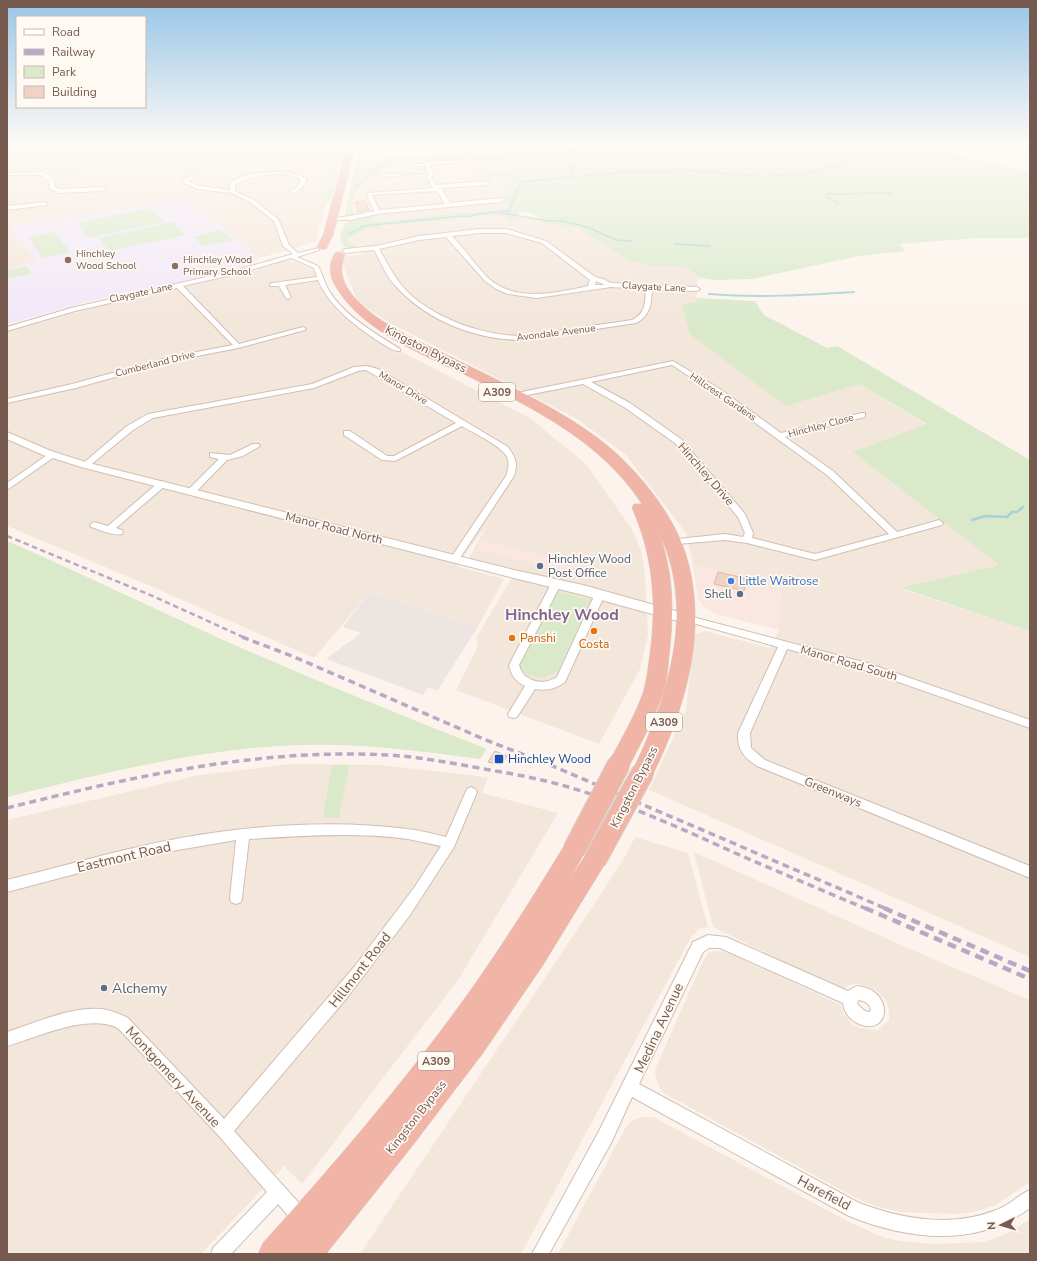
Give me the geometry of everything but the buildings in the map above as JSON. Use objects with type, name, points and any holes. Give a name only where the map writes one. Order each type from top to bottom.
[{"type":"highway","points":[[337,203],[329,232],[319,252],[329,257],[339,247]]},
{"type":"highway","name":"Kingston Bypass","points":[[274,1254],[304,1221],[424,1076],[475,1008],[530,925],[584,855],[643,772],[653,751],[674,696],[680,670],[685,618],[685,599],[681,572],[667,545],[648,501],[616,462],[600,447],[552,414],[404,338],[378,323],[360,311],[342,290],[337,277],[336,260],[344,203]]},
{"type":"highway","name":"Kingston Bypass","points":[[319,252],[325,263],[333,286],[339,296],[353,311],[371,326],[409,348],[522,405],[590,448],[614,471],[626,486],[648,522],[667,545]]},
{"type":"highway","name":"Kingston Bypass","points":[[305,1254],[427,1106],[496,1013],[551,932],[584,855],[619,764],[653,692],[659,658],[664,612],[661,572],[667,545]]},
{"type":"highway","points":[[653,692],[661,680],[667,659],[673,624],[676,620],[685,618]]},
{"type":"street","points":[[254,203],[276,220],[286,246],[296,255],[316,267],[325,288],[340,310],[365,330],[398,350]]},
{"type":"street","points":[[374,203],[377,212]]},
{"type":"street","points":[[329,232],[333,227],[335,219],[341,220],[356,218],[377,212],[463,203]]},
{"type":"street","points":[[7,208],[45,204]]},
{"type":"street","name":"Claygate Lane","points":[[339,247],[376,248],[408,240],[488,231],[506,231],[527,236],[550,246],[593,279],[601,280],[610,285]]},
{"type":"street","name":"Claygate Lane","points":[[448,235],[486,279],[506,292],[530,296],[605,287],[610,285],[697,289]]},
{"type":"street","name":"Avondale Avenue","points":[[376,248],[394,280],[406,294],[422,306],[449,322],[495,337],[523,338],[634,322],[647,312],[649,287]]},
{"type":"street","name":"Claygate Lane","points":[[7,329],[93,304],[238,272],[296,255],[319,252]]},
{"type":"street","points":[[272,285],[321,278]]},
{"type":"street","points":[[591,288],[593,279]]},
{"type":"street","points":[[281,284],[288,297]]},
{"type":"street","points":[[178,286],[238,346]]},
{"type":"street","name":"Cumberland Drive","points":[[7,401],[73,386],[171,359],[238,346],[303,329]]},
{"type":"street","name":"Hillcrest Gardens","points":[[517,395],[672,363],[717,391],[830,473],[894,534]]},
{"type":"street","name":"Manor Drive","points":[[85,465],[130,428],[151,416],[314,386],[357,369],[367,368],[375,371],[505,449],[511,457],[513,466],[510,476],[455,559]]},
{"type":"street","name":"Hinchley Drive","points":[[585,382],[627,405],[678,441],[742,516],[749,533],[746,540]]},
{"type":"street","name":"Hinchley Close","points":[[780,436],[862,415]]},
{"type":"street","points":[[347,434],[385,458],[396,459],[462,423]]},
{"type":"street","name":"Manor Road North","points":[[7,436],[50,454],[85,465],[455,559],[600,594],[664,612]]},
{"type":"street","points":[[213,455],[224,458],[238,456],[256,446]]},
{"type":"street","points":[[7,480],[50,454]]},
{"type":"street","points":[[7,487],[50,454]]},
{"type":"street","points":[[191,492],[224,458]]},
{"type":"street","points":[[109,530],[162,484]]},
{"type":"street","points":[[667,545],[725,537],[746,540],[815,557],[894,534],[939,523]]},
{"type":"street","points":[[94,525],[118,532]]},
{"type":"street","points":[[556,584],[514,665],[516,675],[522,680],[532,684],[544,686],[561,679],[600,594]]},
{"type":"street","name":"Manor Road South","points":[[664,612],[864,666],[1030,724]]},
{"type":"street","name":"Greenways","points":[[784,645],[744,733],[743,744],[749,756],[761,763],[1030,872]]},
{"type":"street","points":[[513,714],[532,684]]},
{"type":"street","name":"Hillmont Road","points":[[224,1131],[344,992],[407,910],[450,843],[464,813],[471,792]]},
{"type":"street","name":"Eastmont Road","points":[[7,886],[136,853],[243,834],[314,830],[370,831],[408,834],[450,843]]},
{"type":"street","points":[[236,898],[243,834]]},
{"type":"street","name":"Medina Avenue","points":[[540,1254],[605,1137],[698,948],[708,940],[721,942],[850,999]]},
{"type":"street","name":"Montgomery Avenue","points":[[7,1040],[77,1019],[96,1016],[113,1018],[123,1023],[224,1131],[304,1221]]},
{"type":"street","name":"Harefield","points":[[630,1088],[855,1210],[882,1221],[910,1227],[940,1229],[963,1227],[1004,1216],[1030,1198]]},
{"type":"street","points":[[219,1254],[278,1192]]},
{"type":"shaded area","points":[[7,203],[162,203],[10,226],[37,262],[7,269]]},
{"type":"shaded area","name":"Hinchley Wood School","points":[[162,203],[192,203],[260,259],[235,270],[94,300],[7,324],[7,269],[37,262],[10,226]]},
{"type":"shaded area","points":[[192,203],[326,203],[316,241],[258,258]]},
{"type":"shaded area","points":[[353,203],[371,203],[375,211],[354,216]]},
{"type":"shaded area","points":[[371,203],[509,203],[507,210],[378,222],[373,221],[377,217]]},
{"type":"shaded area","points":[[496,212],[556,222],[694,265],[710,279],[698,279],[696,302],[859,384],[927,425],[854,452],[999,565],[901,589],[1030,631],[1030,957],[649,790],[686,710],[694,635],[705,631],[770,648],[779,630],[718,572],[693,565],[686,533],[626,455],[577,419],[390,323],[358,302],[342,263],[343,257],[365,253],[362,247],[348,242],[347,231],[380,223]]},
{"type":"shaded area","points":[[287,259],[314,270],[321,289],[337,311],[362,331],[397,353],[402,352],[530,418],[586,464],[631,528],[641,550],[645,576],[648,635],[640,669],[599,744],[456,690],[478,646],[476,638],[514,574],[467,562],[487,525],[456,566],[504,579],[477,628],[370,592],[314,658],[146,584],[7,526],[7,332],[98,306],[251,271]]},
{"type":"shaded area","points":[[481,540],[582,565],[579,575],[476,549]]},
{"type":"shaded area","name":"Shell","points":[[693,565],[782,589],[779,630],[715,614],[704,607],[698,599]]},
{"type":"shaded area","points":[[370,592],[477,628],[437,691],[428,687],[423,695],[326,659],[361,633],[343,627]]},
{"type":"shaded area","points":[[290,764],[380,765],[488,778],[482,793],[558,813],[458,980],[302,1184],[284,1166],[201,1254],[7,1254],[7,820],[200,775]]},
{"type":"shaded area","points":[[635,837],[688,853],[708,927],[699,929],[691,937],[521,1254],[360,1254],[593,906],[626,855]]},
{"type":"shaded area","points":[[694,852],[910,949],[1030,1000],[1030,1182],[996,1205],[973,1212],[959,1214],[900,1212],[862,1201],[662,1092],[657,1082],[655,1073],[657,1065],[703,961],[709,952],[720,951],[729,953],[841,1005],[844,1015],[852,1024],[860,1028],[878,1030],[889,1020],[889,1011],[886,1000],[876,990],[858,984],[848,985],[843,991],[713,927]]},
{"type":"shaded area","points":[[643,1117],[653,1117],[659,1120],[853,1224],[885,1238],[934,1244],[983,1242],[1008,1233],[1030,1219],[1030,1254],[558,1254],[626,1127],[633,1120]]},
{"type":"green space","points":[[348,203],[353,203],[354,216],[347,217],[345,215]]},
{"type":"green space","points":[[507,203],[1030,203],[1030,238],[976,238],[899,244],[905,251],[859,256],[752,279],[713,280],[699,276],[685,267],[669,265],[650,266],[628,260],[577,228],[544,223],[537,216],[528,212],[520,212],[513,220],[508,220],[503,215],[478,215],[468,217],[452,216],[451,220],[382,225],[380,228],[367,229],[348,238],[348,242],[363,249],[348,248],[342,244],[340,240],[341,233],[348,221],[376,215],[377,217],[374,221],[378,222],[434,215],[507,210]]},
{"type":"green space","points":[[150,208],[164,222],[89,238],[77,223]]},
{"type":"green space","points":[[173,222],[185,235],[109,251],[99,238]]},
{"type":"green space","points":[[220,230],[233,240],[204,246],[193,237]]},
{"type":"green space","points":[[54,232],[70,252],[43,258],[29,238]]},
{"type":"green space","points":[[27,266],[31,274],[7,278],[7,271]]},
{"type":"green space","points":[[696,298],[755,301],[764,315],[827,348],[837,346],[1030,460],[1030,631],[901,588],[999,565],[853,452],[927,424],[859,384],[786,406],[690,334],[682,304],[696,302]]},
{"type":"green space","points":[[7,541],[254,653],[354,696],[487,749],[480,759],[369,746],[302,745],[265,747],[190,756],[153,763],[7,797]]},
{"type":"green space","points":[[556,591],[591,600],[558,671],[547,676],[535,677],[525,673],[519,662]]},
{"type":"green space","points":[[332,765],[349,765],[339,818],[323,817]]},
{"type":"waterway","points":[[501,211],[509,211],[512,203]]},
{"type":"waterway","points":[[349,234],[364,226],[461,216],[469,217],[473,215],[496,212],[549,221],[563,221],[587,227],[616,240],[631,241]]},
{"type":"waterway","points":[[675,244],[710,246]]},
{"type":"waterway","points":[[709,294],[763,296],[854,292]]},
{"type":"waterway","points":[[972,520],[985,516],[1007,517],[1012,512],[1017,512],[1023,507]]},
{"type":"railway","points":[[7,536],[155,597],[245,638]]},
{"type":"railway","points":[[242,637],[292,656],[486,740],[548,764],[887,909]]},
{"type":"railway","points":[[7,808],[101,786],[195,767],[291,756],[339,754],[414,757],[513,774],[570,787],[601,797],[659,819],[867,909]]},
{"type":"railway","points":[[865,908],[1030,979]]},
{"type":"railway","points":[[884,908],[1030,971]]},
{"type":"place","name":"Hinchley Wood School","points":[[68,260]]},
{"type":"place","name":"Hinchley Wood Primary School","points":[[175,266]]},
{"type":"place","name":"Hinchley Wood Post Office","points":[[540,566]]},
{"type":"place","name":"Little Waitrose","points":[[731,581]]},
{"type":"place","name":"Shell","points":[[740,594]]},
{"type":"place","name":"Costa","points":[[594,631]]},
{"type":"place","name":"Panshi","points":[[512,638]]},
{"type":"place","name":"Hinchley Wood","points":[[499,759]]},
{"type":"place","name":"Alchemy","points":[[104,988]]},
{"type":"district","name":"Hinchley Wood","points":[[562,615]]}]
